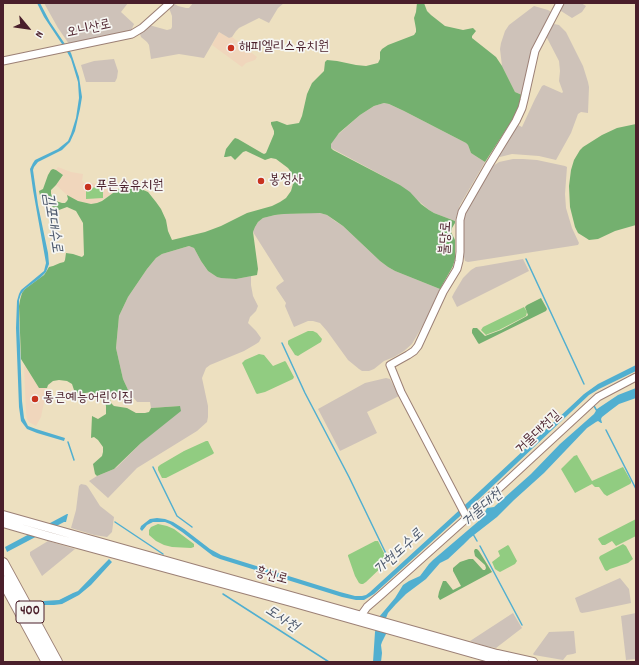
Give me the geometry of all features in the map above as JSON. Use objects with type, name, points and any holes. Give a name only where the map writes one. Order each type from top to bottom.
[{"type":"highway","name":"400","points":[[3,562],[57,662]]},
{"type":"highway","name":"400","points":[[3,581],[47,662]]},
{"type":"main road","name":"흥신로","points":[[3,515],[359,619]]},
{"type":"main road","name":"흥신로","points":[[3,523],[370,621],[504,662]]},
{"type":"main road","name":"흥신로","points":[[393,628],[534,662]]},
{"type":"street","name":"오니산로","points":[[3,61],[132,34],[142,28],[170,3]]},
{"type":"street","name":"불당로","points":[[466,518],[401,392],[390,365],[414,351],[418,346],[456,268],[459,261],[460,252],[460,220],[462,212],[516,121],[522,108],[535,51],[560,3]]},
{"type":"street","name":"거물대천길","points":[[466,518],[598,397],[636,377]]},
{"type":"street","points":[[359,619],[382,594],[466,518]]},
{"type":"shaded area","points":[[44,3],[128,3],[121,12],[134,24],[131,31],[69,44]]},
{"type":"shaded area","points":[[173,3],[178,6],[189,8],[193,3],[284,3],[278,8],[269,23],[259,18],[239,28],[232,37],[229,38],[219,32],[204,58],[179,54],[151,59],[149,45],[140,34],[149,25],[167,30],[171,29],[172,16],[169,8]]},
{"type":"shaded area","points":[[563,3],[581,3],[586,6],[582,12],[572,18],[561,11],[560,9]]},
{"type":"shaded area","points":[[534,6],[548,10],[551,14],[522,95],[515,92],[502,66],[500,49],[505,31],[509,25]]},
{"type":"shaded area","points":[[554,24],[559,25],[566,32],[583,66],[589,87],[588,113],[581,112],[578,114],[571,133],[556,160],[539,156],[512,154],[500,157],[498,155],[516,124],[522,127],[542,86],[544,85],[562,93],[563,92],[559,81],[559,61],[546,36]]},
{"type":"shaded area","name":"해피엘리스유치원","points":[[219,32],[229,38],[232,37],[257,57],[255,60],[246,63],[242,67],[212,45]]},
{"type":"shaded area","points":[[114,59],[118,71],[115,82],[86,82],[81,65],[94,61]]},
{"type":"shaded area","points":[[384,103],[404,111],[466,143],[471,153],[485,162],[460,205],[455,221],[434,213],[400,185],[331,148],[334,138],[360,115],[374,106]]},
{"type":"shaded area","points":[[513,159],[537,160],[567,167],[565,194],[566,208],[572,228],[579,243],[578,245],[468,262],[465,261],[463,253],[463,217],[490,168],[499,162]]},
{"type":"shaded area","name":"푸른숲유치원","points":[[58,167],[71,172],[83,174],[82,181],[85,183],[117,184],[117,189],[97,203],[91,204],[78,201],[67,195],[56,185],[63,176],[56,170]]},
{"type":"shaded area","points":[[320,213],[327,215],[343,226],[388,267],[440,289],[412,344],[404,351],[384,361],[369,371],[362,371],[348,360],[320,323],[308,321],[294,327],[285,306],[286,303],[276,288],[284,281],[253,232],[258,222],[263,218],[284,214]]},
{"type":"shaded area","points":[[189,246],[194,248],[208,271],[217,277],[236,279],[251,276],[253,296],[258,306],[256,311],[250,317],[248,323],[261,338],[259,342],[244,351],[206,368],[202,378],[208,406],[207,422],[197,431],[137,468],[108,498],[89,481],[117,467],[180,406],[151,408],[150,402],[137,402],[129,392],[123,379],[116,348],[119,316],[128,297],[156,258],[162,254]]},
{"type":"shaded area","points":[[523,259],[529,271],[457,307],[452,297],[463,278],[471,270],[476,267]]},
{"type":"shaded area","name":"통큰예능어린이집","points":[[25,366],[39,388],[47,388],[41,417],[36,426],[27,419]]},
{"type":"shaded area","points":[[386,378],[390,379],[399,396],[367,412],[377,433],[340,451],[318,409],[365,383]]},
{"type":"shaded area","points":[[81,484],[88,487],[100,506],[114,517],[112,532],[107,537],[94,535],[71,528],[76,510],[79,486]]},
{"type":"shaded area","points":[[48,541],[75,549],[42,576],[30,555],[30,552]]},
{"type":"shaded area","points":[[620,578],[629,589],[631,603],[588,612],[580,612],[575,598]]},
{"type":"shaded area","points":[[513,613],[522,628],[496,648],[470,641]]},
{"type":"shaded area","points":[[636,613],[636,659],[626,660],[621,616]]},
{"type":"shaded area","points":[[574,631],[576,653],[567,655],[563,660],[533,654],[549,632]]},
{"type":"green space","points":[[417,3],[424,3],[427,11],[445,26],[463,30],[473,28],[476,31],[472,38],[496,57],[515,92],[522,95],[516,114],[485,162],[471,153],[466,143],[404,111],[384,103],[374,106],[360,115],[339,133],[331,144],[331,148],[400,185],[410,192],[421,204],[434,213],[455,221],[451,232],[455,240],[455,259],[453,266],[440,289],[388,267],[343,226],[327,215],[320,213],[275,215],[263,218],[258,222],[253,232],[258,269],[257,275],[236,279],[217,277],[208,271],[194,248],[189,246],[162,254],[156,258],[147,269],[128,297],[119,316],[116,348],[123,379],[129,392],[122,397],[109,396],[111,403],[114,406],[127,408],[136,413],[149,412],[151,408],[180,406],[181,411],[141,443],[114,469],[97,476],[95,474],[93,464],[102,456],[103,447],[94,437],[91,438],[92,416],[98,419],[106,414],[104,399],[92,392],[79,394],[74,390],[72,384],[67,381],[53,381],[47,388],[39,388],[21,359],[19,306],[22,293],[44,275],[49,267],[64,262],[66,253],[82,257],[84,255],[83,223],[76,211],[67,207],[59,210],[47,204],[42,204],[39,191],[43,189],[51,170],[56,170],[63,175],[51,190],[53,198],[62,203],[67,201],[67,195],[78,201],[91,204],[102,201],[117,189],[123,190],[135,188],[148,192],[161,209],[172,240],[205,232],[247,213],[272,206],[286,198],[291,191],[293,178],[288,168],[276,159],[271,158],[265,160],[246,151],[235,160],[231,156],[224,157],[226,149],[235,138],[264,154],[266,153],[274,134],[271,122],[277,121],[287,125],[299,123],[307,94],[312,83],[324,71],[325,62],[327,60],[366,66],[378,63],[382,49],[388,45],[414,35],[416,32],[414,18]]},
{"type":"green space","points":[[636,124],[636,225],[615,231],[598,239],[589,240],[578,233],[570,207],[569,186],[574,160],[583,147],[602,135],[617,128]]},
{"type":"green space","points":[[103,187],[103,198],[86,199],[86,188]]},
{"type":"green space","points":[[541,298],[547,309],[546,311],[479,344],[478,343],[472,333],[473,328],[477,328],[485,336],[501,330],[527,316],[525,307]]},
{"type":"green space","points":[[524,307],[527,312],[526,316],[486,335],[481,330],[483,327]]},
{"type":"green space","points":[[308,331],[317,333],[322,339],[321,342],[298,356],[295,355],[288,344],[288,341]]},
{"type":"green space","points":[[259,354],[264,355],[273,366],[285,361],[294,377],[293,379],[265,392],[257,394],[242,363],[245,360]]},
{"type":"green space","points":[[208,441],[214,453],[213,454],[166,478],[162,478],[158,470],[160,465],[184,451]]},
{"type":"green space","points":[[577,455],[592,481],[623,467],[631,483],[607,496],[599,487],[595,487],[592,484],[575,493],[561,469],[574,456]]},
{"type":"green space","points":[[636,519],[636,536],[616,546],[612,541],[602,545],[598,539],[599,538]]},
{"type":"green space","points":[[158,524],[174,529],[194,544],[194,547],[172,547],[156,541],[149,535],[149,530],[151,527]]},
{"type":"green space","points":[[375,541],[378,541],[388,561],[366,582],[361,584],[355,576],[348,555]]},
{"type":"green space","points":[[623,544],[626,546],[633,559],[628,563],[607,571],[605,570],[599,558],[600,556]]},
{"type":"green space","points":[[508,545],[517,561],[515,564],[500,572],[495,569],[492,562],[500,556],[498,551]]},
{"type":"green space","points":[[475,549],[479,551],[492,572],[440,600],[438,597],[443,581],[446,581],[453,590],[461,586],[453,571],[453,568],[460,562],[473,559],[483,570],[485,570],[485,565],[475,556]]},
{"type":"water","points":[[37,3],[40,3],[50,22],[71,53],[79,77],[82,97],[75,131],[70,142],[62,150],[38,162],[33,170],[49,264],[46,272],[25,289],[19,300],[22,401],[24,418],[28,426],[65,438],[64,441],[27,429],[21,421],[19,407],[16,328],[17,301],[21,290],[44,271],[46,263],[30,169],[35,160],[58,149],[68,141],[76,118],[79,98],[78,82],[71,59],[44,17]]},
{"type":"water","points":[[636,365],[636,371],[589,395],[479,499],[374,594],[364,600],[342,597],[220,559],[213,556],[182,532],[165,522],[153,522],[147,525],[142,531],[140,529],[141,526],[150,519],[165,519],[184,529],[210,549],[221,555],[340,592],[355,596],[366,595],[584,394],[598,384]]},
{"type":"water","points":[[636,388],[636,398],[619,404],[602,417],[602,423],[598,421],[587,428],[544,473],[497,517],[470,538],[448,559],[440,563],[426,579],[406,594],[396,604],[388,613],[386,618],[386,634],[381,645],[381,662],[373,662],[375,632],[379,617],[395,598],[403,585],[420,576],[433,560],[481,519],[487,508],[494,507],[531,474],[560,444],[594,414],[597,409],[618,395]]},
{"type":"water","points":[[67,514],[66,522],[7,552],[5,547]]},
{"type":"water","points":[[109,559],[112,562],[91,585],[79,595],[62,604],[43,605],[43,601],[59,600],[78,591]]},
{"type":"waterway","points":[[526,259],[584,384]]},
{"type":"waterway","name":"가현도수로","points":[[282,343],[305,393],[349,477],[390,562]]},
{"type":"waterway","points":[[594,406],[597,411]]},
{"type":"waterway","points":[[606,430],[636,489]]},
{"type":"waterway","name":"김포대수로","points":[[68,442],[74,460]]},
{"type":"waterway","points":[[153,467],[177,516],[192,527]]},
{"type":"waterway","name":"도사천","points":[[115,522],[163,554]]},
{"type":"waterway","name":"거물대천","points":[[473,534],[477,541]]},
{"type":"waterway","points":[[480,546],[522,625]]},
{"type":"waterway","name":"도사천","points":[[223,594],[329,662]]},
{"type":"place","name":"해피엘리스유치원","points":[[231,48]]},
{"type":"place","name":"봉정사","points":[[261,181]]},
{"type":"place","name":"푸른숲유치원","points":[[88,187]]},
{"type":"place","name":"통큰예능어린이집","points":[[35,399]]}]
